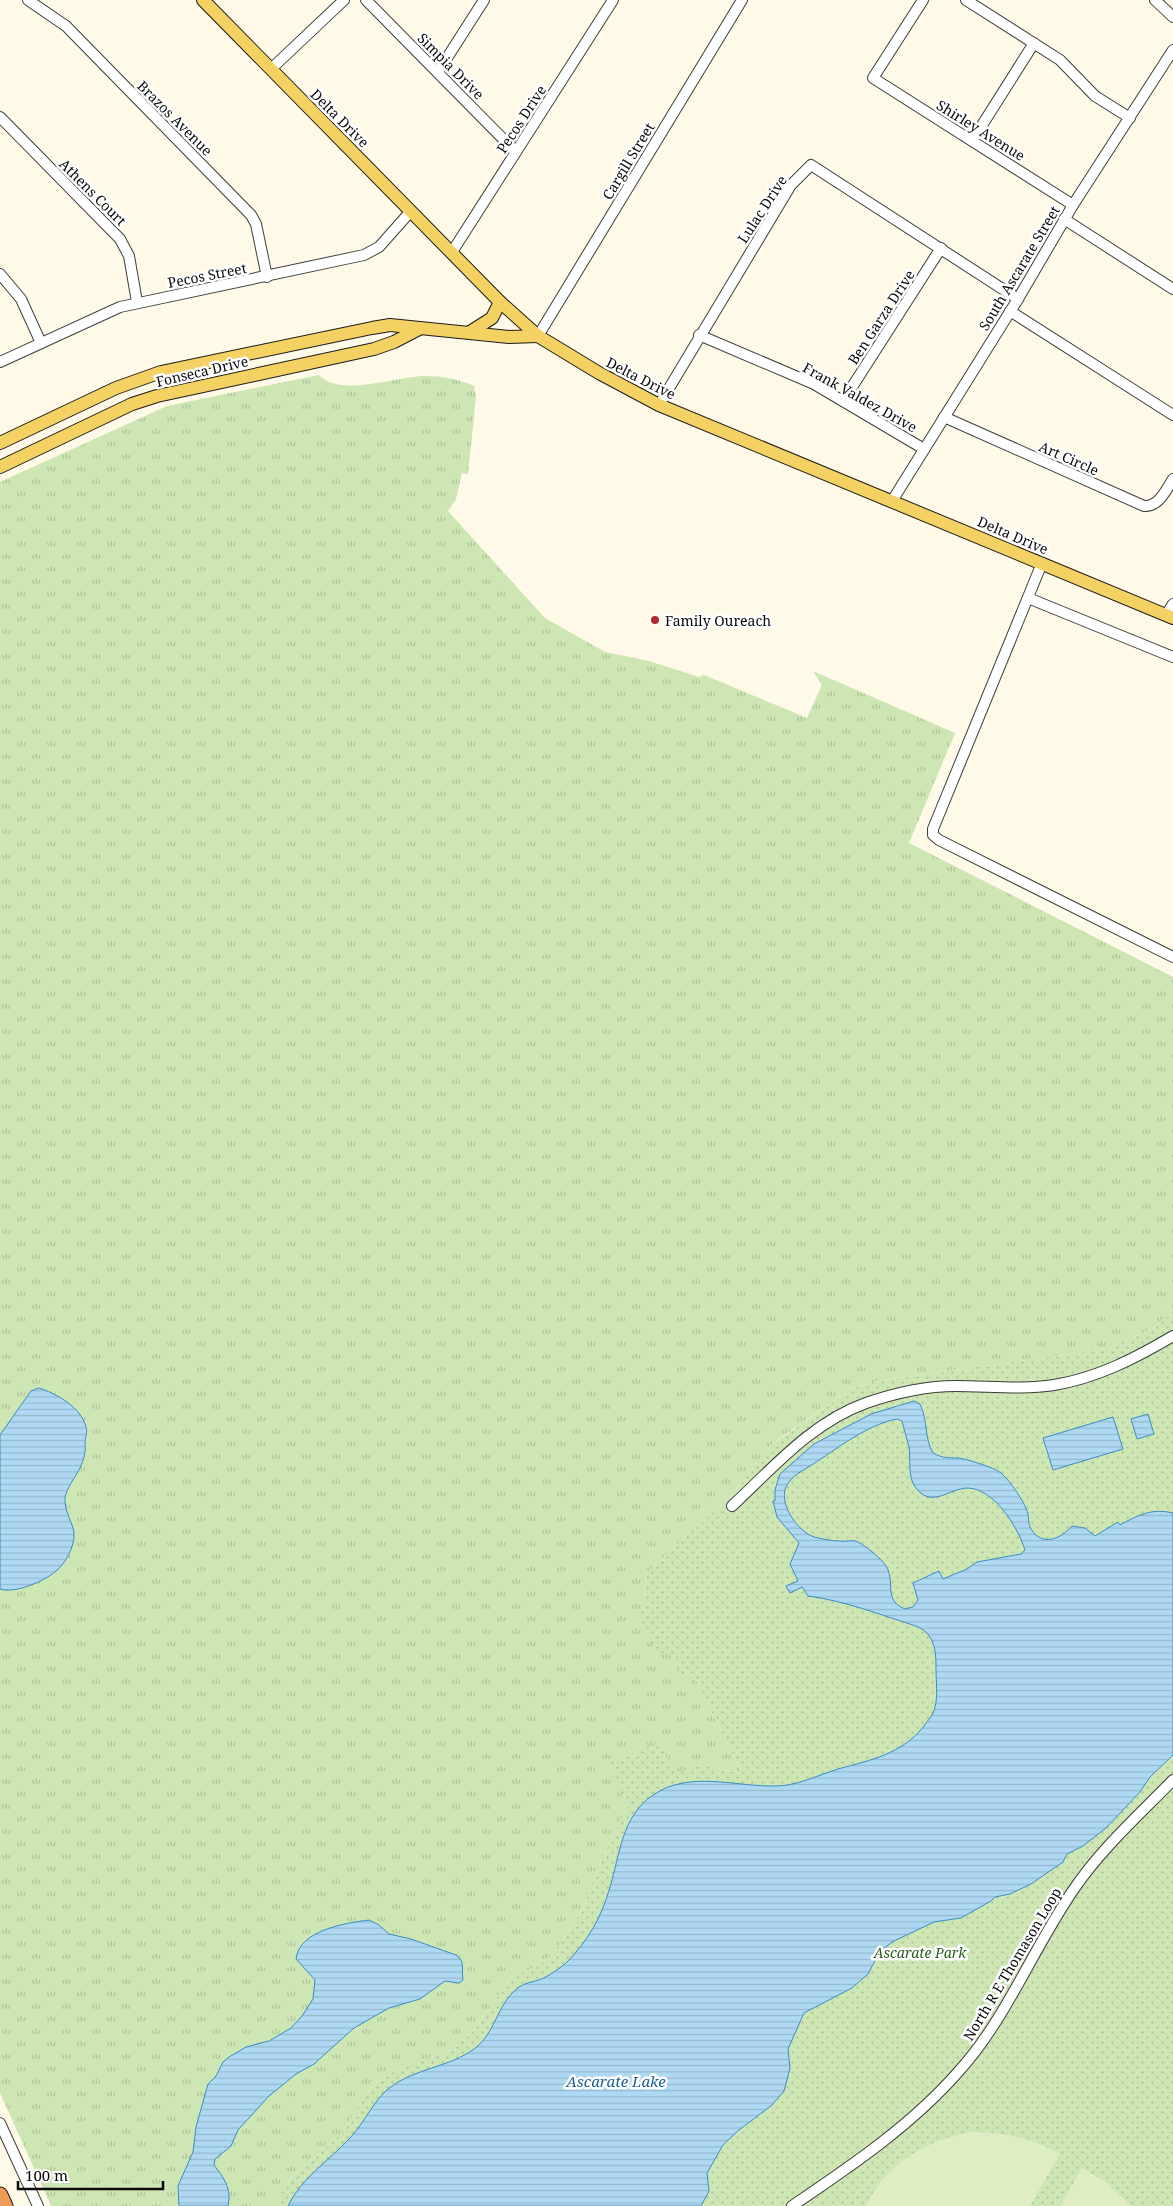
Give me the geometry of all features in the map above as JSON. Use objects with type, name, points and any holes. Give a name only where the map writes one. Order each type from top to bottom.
[{"type":"highway","points":[[0,2195],[5,2206]]},
{"type":"main road","name":"Delta Drive","points":[[203,0],[500,302],[538,336],[599,373],[659,405],[1042,563],[1171,612]]},
{"type":"main road","points":[[470,332],[492,318],[500,302]]},
{"type":"main road","name":"Fonseca Drive","points":[[0,444],[116,388],[161,372],[372,328],[390,325],[528,338],[538,336]]},
{"type":"main road","name":"Fonseca Drive","points":[[0,467],[132,404],[149,398],[374,349],[394,342],[419,329]]},
{"type":"street","name":"Brazos Avenue","points":[[28,0],[66,26],[251,215],[256,224],[266,277]]},
{"type":"street","points":[[272,69],[344,0]]},
{"type":"street","name":"Simpia Drive","points":[[366,0],[516,152]]},
{"type":"street","points":[[438,72],[484,0]]},
{"type":"street","name":"Pecos Drive","points":[[452,252],[613,0]]},
{"type":"street","name":"Cargill Street","points":[[538,336],[742,0]]},
{"type":"street","name":"Shirley Avenue","points":[[923,0],[873,78],[1073,205]]},
{"type":"street","points":[[966,0],[1070,68],[1084,86],[1095,96],[1130,118]]},
{"type":"street","points":[[1155,0],[1173,18]]},
{"type":"street","points":[[972,141],[1034,43]]},
{"type":"street","name":"South Ascarate Street","points":[[892,501],[1018,299],[1064,219],[1173,50]]},
{"type":"street","name":"Athens Court","points":[[0,117],[120,239],[129,256],[137,302]]},
{"type":"street","name":"Lulac Drive","points":[[659,405],[699,335],[791,185],[811,165],[942,248],[1018,299]]},
{"type":"street","name":"Pecos Street","points":[[0,362],[94,317],[137,302],[351,259],[372,252],[411,211]]},
{"type":"street","points":[[1064,219],[1173,289]]},
{"type":"street","name":"Ben Garza Drive","points":[[843,400],[942,248]]},
{"type":"street","points":[[0,274],[21,299],[41,343]]},
{"type":"street","points":[[1010,311],[1173,414]]},
{"type":"street","name":"Frank Valdez Drive","points":[[699,335],[814,384],[924,449]]},
{"type":"street","name":"Art Circle","points":[[944,417],[1144,506],[1152,506],[1158,502],[1173,479]]},
{"type":"street","points":[[1042,563],[933,829],[933,835],[939,840],[1173,957]]},
{"type":"street","points":[[1028,598],[1173,657]]},
{"type":"street","points":[[732,1506],[800,1441],[828,1422],[865,1403],[905,1391],[926,1388],[955,1386],[1030,1387],[1076,1380],[1136,1358],[1173,1336]]},
{"type":"street","name":"North R E Thomason Loop","points":[[792,2206],[876,2147],[924,2107],[960,2071],[1009,2000],[1058,1914],[1082,1878],[1109,1846],[1173,1780]]},
{"type":"street","points":[[0,2122],[38,2206]]},
{"type":"green space","points":[[319,375],[328,382],[340,385],[369,384],[425,376],[450,378],[474,386],[476,397],[468,474],[462,473],[456,499],[448,511],[545,618],[605,652],[649,661],[699,677],[704,675],[807,718],[822,685],[813,671],[955,733],[909,843],[1173,977],[1173,1312],[1150,1330],[1106,1349],[877,1381],[851,1389],[770,1446],[735,1492],[647,1573],[643,1606],[670,1650],[682,1676],[693,1674],[742,1773],[698,1765],[675,1775],[610,1762],[628,1806],[601,1860],[582,1910],[553,1954],[538,1966],[511,1978],[473,2031],[454,2049],[405,2066],[382,2078],[365,2095],[343,2132],[291,2178],[277,2200],[270,2206],[51,2206],[0,2093],[0,482],[167,406]]},
{"type":"green space","name":"Ascarate Park","points":[[1173,1312],[1173,2206],[270,2206],[277,2200],[291,2178],[343,2132],[365,2095],[382,2078],[405,2066],[454,2049],[473,2031],[511,1978],[538,1966],[553,1954],[582,1910],[601,1860],[628,1806],[609,1762],[660,1743],[675,1774],[698,1765],[742,1773],[693,1674],[682,1676],[670,1651],[658,1655],[636,1610],[643,1606],[647,1573],[735,1492],[770,1446],[851,1389],[877,1381],[1106,1349],[1150,1330]]},
{"type":"green space","points":[[971,2132],[995,2133],[1017,2137],[1060,2154],[1030,2206],[866,2206],[874,2191],[885,2178],[909,2156],[938,2141]]},
{"type":"green space","points":[[1082,2168],[1106,2182],[1131,2206],[1060,2206]]},
{"type":"water","points":[[39,1388],[74,1407],[87,1429],[84,1458],[65,1498],[66,1508],[74,1530],[74,1539],[66,1559],[51,1575],[14,1590],[0,1589],[0,1435],[31,1391]]},
{"type":"water","name":"Ascarate Lake","points":[[914,1401],[920,1404],[928,1441],[933,1453],[942,1457],[961,1458],[972,1461],[1002,1474],[1020,1497],[1028,1514],[1030,1527],[1035,1535],[1040,1538],[1052,1539],[1068,1531],[1072,1526],[1085,1528],[1095,1536],[1118,1522],[1120,1525],[1145,1513],[1158,1511],[1173,1513],[1173,1755],[1150,1777],[1140,1792],[1106,1828],[1083,1846],[1067,1854],[1063,1862],[1031,1884],[1010,1894],[995,1897],[961,1918],[934,1922],[892,1942],[879,1953],[868,1974],[852,1988],[804,2013],[788,2049],[790,2068],[784,2091],[772,2105],[739,2130],[723,2145],[707,2173],[709,2191],[701,2206],[288,2206],[300,2187],[350,2138],[376,2102],[388,2089],[405,2078],[470,2052],[479,2045],[490,2031],[502,2007],[512,1993],[521,1986],[550,1974],[564,1965],[575,1954],[588,1937],[603,1908],[628,1825],[642,1804],[653,1795],[667,1787],[697,1781],[760,1786],[784,1786],[800,1782],[885,1755],[906,1743],[924,1726],[934,1710],[937,1693],[935,1649],[933,1642],[926,1632],[913,1625],[861,1608],[808,1596],[802,1587],[790,1593],[786,1586],[798,1581],[790,1564],[799,1543],[777,1517],[773,1501],[775,1501],[775,1490],[780,1474],[814,1444],[871,1414]],"holes":[[[897,1419],[902,1421],[909,1447],[911,1479],[916,1488],[928,1497],[941,1496],[968,1488],[978,1490],[987,1495],[996,1502],[1011,1521],[1025,1550],[1021,1554],[977,1562],[967,1569],[943,1579],[939,1571],[913,1583],[918,1600],[913,1607],[905,1609],[893,1599],[889,1573],[878,1557],[856,1541],[830,1540],[808,1534],[801,1529],[790,1515],[785,1499],[787,1485],[792,1479],[841,1445],[874,1426]]]},
{"type":"water","points":[[1148,1414],[1154,1434],[1137,1439],[1131,1419]]},
{"type":"water","points":[[1113,1417],[1123,1449],[1053,1470],[1043,1438]]},
{"type":"water","points":[[369,1920],[379,1925],[389,1934],[411,1939],[456,1955],[462,1963],[463,1980],[459,1983],[445,1981],[420,1999],[389,2008],[354,2028],[314,2064],[296,2074],[269,2096],[238,2130],[231,2146],[215,2159],[214,2165],[224,2179],[228,2189],[228,2206],[179,2206],[178,2186],[193,2152],[196,2127],[208,2084],[216,2076],[223,2062],[229,2057],[246,2047],[269,2041],[291,2028],[302,2016],[313,1999],[315,1980],[296,1959],[299,1949],[305,1941],[314,1935],[337,1926]]},
{"type":"place","name":"Family Oureach","points":[[655,620]]}]
